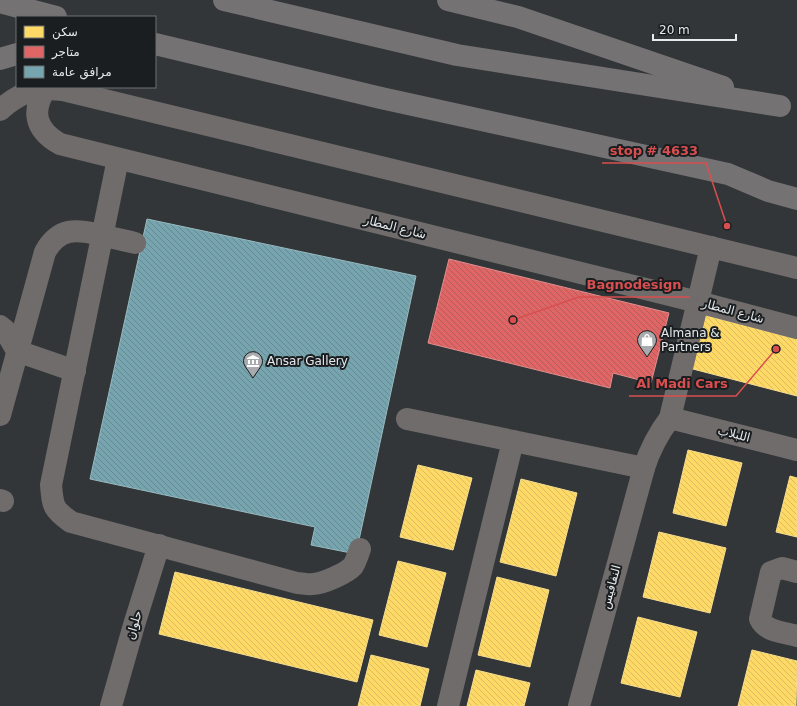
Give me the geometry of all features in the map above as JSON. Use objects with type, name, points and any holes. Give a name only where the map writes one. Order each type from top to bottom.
[{"type":"highway","points":[[224,0],[457,55],[788,108]]},
{"type":"highway","points":[[448,0],[518,17],[788,108]]},
{"type":"highway","points":[[0,2],[52,16]]},
{"type":"highway","points":[[160,46],[381,98],[728,174],[768,191],[797,198]]},
{"type":"highway","points":[[0,59],[16,54]]},
{"type":"street","points":[[0,110],[20,95],[33,90],[46,88],[70,91],[797,268]]},
{"type":"street","name":"شارع المطار","points":[[46,88],[40,98],[37,109],[38,120],[42,130],[50,139],[60,144],[698,302],[797,328]]},
{"type":"street","points":[[118,159],[51,485],[53,503],[57,512],[71,522],[297,583],[314,584],[329,580],[352,568],[360,549]]},
{"type":"street","points":[[0,414],[8,354],[45,252],[50,244],[56,237],[65,232],[74,230],[135,243]]},
{"type":"street","name":"النفافيس","points":[[579,706],[644,468],[653,444],[670,418],[711,247]]},
{"type":"street","points":[[0,326],[5,330],[8,354]]},
{"type":"street","points":[[8,354],[75,371]]},
{"type":"street","name":"اللبلاب","points":[[670,418],[797,450]]},
{"type":"street","points":[[407,420],[644,468]]},
{"type":"street","points":[[448,706],[513,441]]},
{"type":"street","name":"حلوان","points":[[113,706],[134,625],[159,546]]},
{"type":"street","points":[[797,572],[782,568],[771,572],[760,619],[766,628],[797,636]]},
{"type":"building: سكن","points":[[704,315],[797,339],[797,396],[689,368]]},
{"type":"building: سكن","points":[[688,450],[742,463],[726,526],[673,513]]},
{"type":"building: سكن","points":[[418,465],[472,478],[453,550],[400,537]]},
{"type":"building: سكن","points":[[790,476],[797,478],[797,537],[776,532]]},
{"type":"building: سكن","points":[[521,479],[577,493],[556,576],[500,562]]},
{"type":"building: سكن","points":[[659,532],[726,548],[710,613],[643,597]]},
{"type":"building: سكن","points":[[398,561],[446,573],[427,647],[379,635]]},
{"type":"building: سكن","points":[[175,572],[373,620],[357,682],[159,634]]},
{"type":"building: سكن","points":[[497,577],[549,590],[530,667],[478,655]]},
{"type":"building: سكن","points":[[638,617],[697,632],[680,697],[621,683]]},
{"type":"building: سكن","points":[[752,650],[797,661],[796,706],[738,706]]},
{"type":"building: سكن","points":[[371,655],[429,669],[420,706],[358,706]]},
{"type":"building: سكن","points":[[476,670],[530,683],[524,706],[467,706]]},
{"type":"building: متاجر","points":[[449,259],[669,313],[651,383],[613,373],[610,388],[428,343]]},
{"type":"building: مرافق عامة","name":"Ansar Gallery","points":[[147,219],[416,276],[356,554],[311,545],[315,527],[90,479]]},
{"type":"place","name":"stop # 4633","points":[[727,226]]},
{"type":"place","name":"Bagnodesign","points":[[513,320]]},
{"type":"place","name":"Al Madi Cars","points":[[776,349]]},
{"type":"place","name":"Almana & Partners","points":[[647,357]]},
{"type":"place","name":"Ansar Gallery","points":[[253,378]]}]
